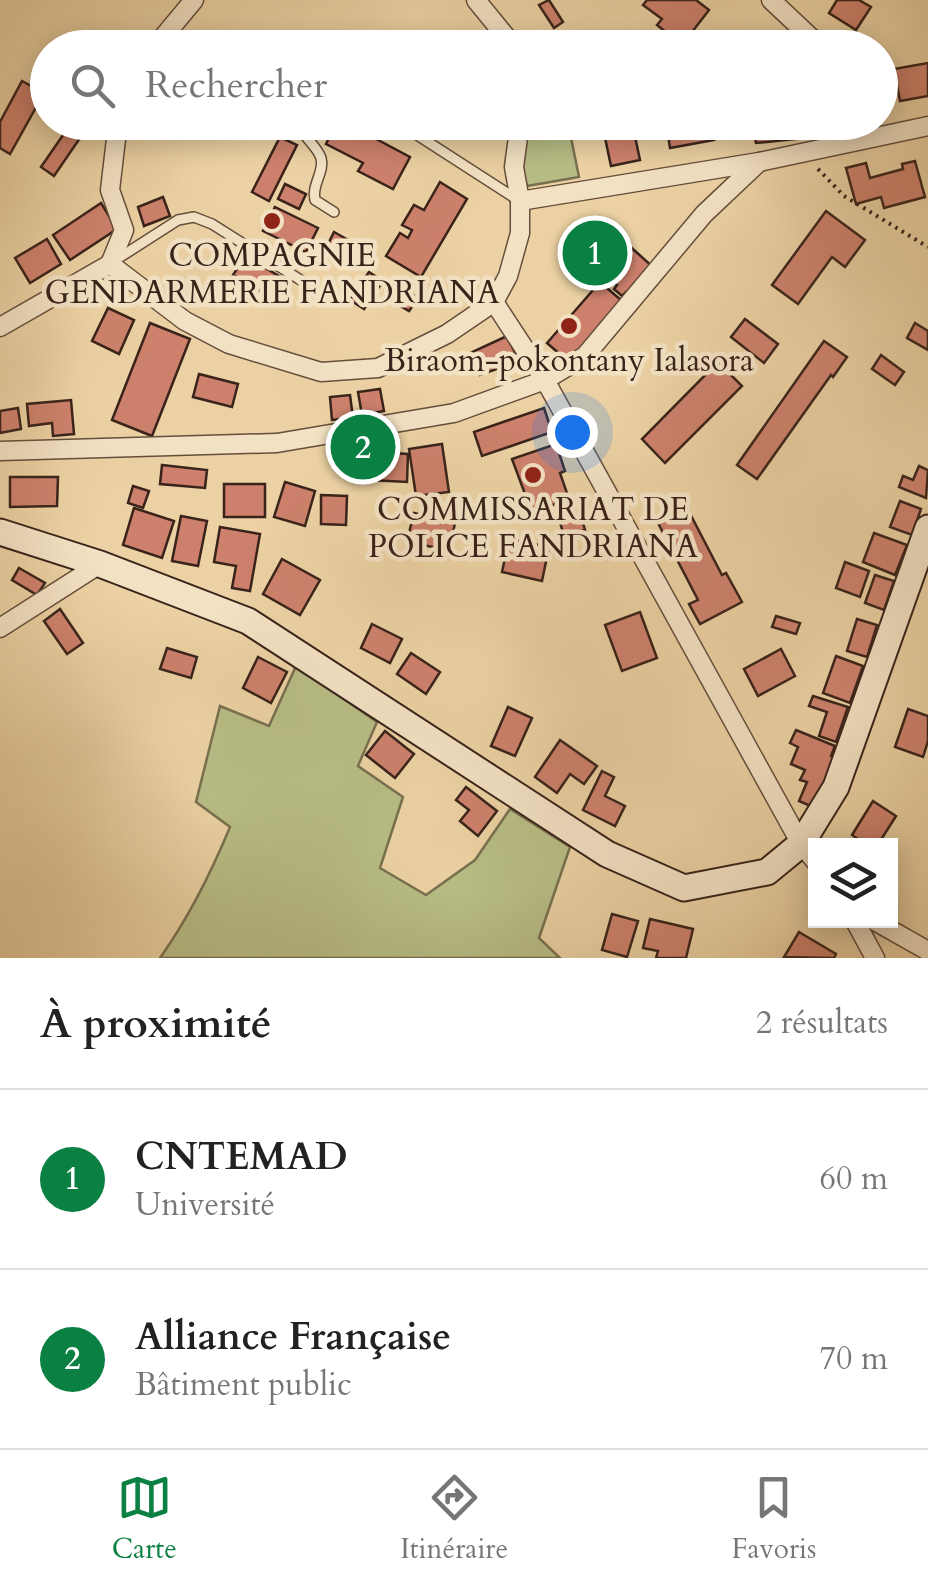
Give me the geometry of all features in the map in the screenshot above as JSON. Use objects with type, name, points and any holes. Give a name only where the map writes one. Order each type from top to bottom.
[{"type":"main road","points":[[814,838],[923,556],[928,528]]},
{"type":"main road","points":[[0,532],[100,564],[248,622],[607,854],[684,888],[768,872],[808,853]]},
{"type":"street","points":[[169,30],[194,0]]},
{"type":"street","points":[[476,0],[501,30]]},
{"type":"street","points":[[771,0],[803,30]]},
{"type":"street","points":[[898,128],[928,126]]},
{"type":"street","points":[[0,327],[110,264],[124,230],[110,190],[116,140]]},
{"type":"street","points":[[110,264],[185,321],[229,344],[321,372],[378,368],[447,334],[494,302],[508,276],[520,234],[514,166],[518,140]]},
{"type":"street","points":[[520,201],[759,162],[844,140]]},
{"type":"street","points":[[0,451],[277,442],[454,413],[545,380],[585,356],[704,214],[759,162]]},
{"type":"street","points":[[494,302],[545,380],[808,853]]},
{"type":"street","points":[[0,628],[100,564]]},
{"type":"street","points":[[859,928],[875,958]]},
{"type":"street","points":[[889,928],[928,951]]},
{"type":"lane","points":[[307,140],[320,155],[322,165],[314,200],[334,212]]},
{"type":"lane","points":[[424,140],[520,201]]},
{"type":"lane","points":[[110,264],[178,220],[194,217],[212,224],[310,286]]},
{"type":"path","points":[[802,153],[844,196],[928,247]]},
{"type":"green space","points":[[525,140],[571,140],[579,177],[527,186],[522,173]]},
{"type":"green space","points":[[296,666],[377,722],[358,766],[403,797],[380,868],[426,895],[475,860],[510,809],[570,847],[539,938],[560,958],[160,958],[199,894],[230,827],[196,802],[220,706],[269,726]]},
{"type":"building","points":[[549,0],[563,22],[554,28],[539,5]]},
{"type":"building","points":[[647,0],[696,0],[709,10],[694,30],[663,30],[657,25],[662,19],[643,5]]},
{"type":"building","points":[[837,0],[859,0],[871,7],[856,30],[829,13]]},
{"type":"building","points":[[928,63],[928,96],[900,101],[898,68]]},
{"type":"building","points":[[22,81],[30,85],[30,118],[10,154],[0,148],[0,122]]},
{"type":"building","points":[[60,140],[79,140],[54,176],[41,167]]},
{"type":"building","points":[[278,140],[297,145],[269,201],[252,192]]},
{"type":"building","points":[[328,140],[378,140],[410,157],[393,189],[358,171],[363,163],[326,144]]},
{"type":"building","points":[[605,140],[636,140],[640,160],[611,166]]},
{"type":"building","points":[[669,140],[714,140],[670,148]]},
{"type":"building","points":[[915,161],[925,197],[884,208],[881,197],[856,204],[846,168],[866,163],[870,178],[903,169],[902,164]]},
{"type":"building","points":[[440,182],[467,199],[421,277],[386,256],[400,233],[408,238],[412,230],[402,225],[414,205],[424,210]]},
{"type":"building","points":[[285,184],[306,194],[299,209],[278,199]]},
{"type":"building","points":[[163,197],[170,216],[144,226],[138,207]]},
{"type":"building","points":[[101,203],[117,229],[70,260],[53,235]]},
{"type":"building","points":[[275,207],[318,228],[306,252],[263,231]]},
{"type":"building","points":[[826,211],[865,240],[845,267],[832,257],[798,304],[772,285]]},
{"type":"building","points":[[334,232],[366,250],[357,268],[325,250]]},
{"type":"building","points":[[616,234],[653,267],[629,295],[626,292],[622,296],[614,289],[617,285],[592,262]]},
{"type":"building","points":[[47,239],[61,264],[30,283],[15,258]]},
{"type":"building","points":[[245,256],[284,279],[273,298],[233,275]]},
{"type":"building","points":[[369,272],[383,281],[364,309],[350,300]]},
{"type":"building","points":[[600,282],[622,301],[569,362],[547,343]]},
{"type":"building","points":[[396,284],[418,298],[409,311],[387,298]]},
{"type":"building","points":[[108,308],[134,320],[119,354],[92,341]]},
{"type":"building","points":[[745,319],[778,344],[764,363],[731,337]]},
{"type":"building","points":[[150,323],[190,339],[152,436],[112,420]]},
{"type":"building","points":[[915,323],[928,331],[928,350],[907,338]]},
{"type":"building","points":[[507,336],[519,361],[480,375],[470,353]]},
{"type":"building","points":[[824,341],[847,357],[757,479],[737,465]]},
{"type":"building","points":[[881,355],[904,372],[895,385],[872,369]]},
{"type":"building","points":[[718,362],[742,386],[665,463],[642,439]]},
{"type":"building","points":[[199,374],[238,384],[232,407],[193,397]]},
{"type":"building","points":[[380,389],[384,411],[362,415],[358,392]]},
{"type":"building","points":[[350,395],[353,418],[332,420],[330,397]]},
{"type":"building","points":[[71,400],[74,434],[53,436],[52,423],[29,426],[27,404]]},
{"type":"building","points":[[18,408],[21,429],[0,433],[0,411]]},
{"type":"building","points":[[544,408],[552,432],[482,456],[474,432]]},
{"type":"building","points":[[442,444],[449,492],[416,496],[409,449]]},
{"type":"building","points":[[556,444],[569,499],[547,507],[551,516],[535,521],[512,459]]},
{"type":"building","points":[[354,451],[408,454],[407,482],[352,479]]},
{"type":"building","points":[[162,465],[207,470],[205,488],[160,484]]},
{"type":"building","points":[[919,466],[928,470],[926,498],[899,487],[903,476],[913,480]]},
{"type":"building","points":[[10,477],[58,477],[57,506],[10,507]]},
{"type":"building","points":[[285,482],[315,491],[305,526],[274,517]]},
{"type":"building","points":[[224,484],[265,484],[265,517],[224,517]]},
{"type":"building","points":[[133,486],[149,491],[143,508],[128,503]]},
{"type":"building","points":[[321,495],[347,496],[346,525],[321,524]]},
{"type":"building","points":[[900,501],[921,509],[912,535],[890,527]]},
{"type":"building","points":[[686,506],[722,575],[726,573],[742,602],[700,624],[689,604],[698,600],[657,521]]},
{"type":"building","points":[[134,508],[174,521],[162,558],[123,545]]},
{"type":"building","points":[[414,513],[455,523],[449,551],[407,541]]},
{"type":"building","points":[[580,513],[585,530],[564,536],[559,519]]},
{"type":"building","points":[[181,516],[207,521],[198,566],[172,561]]},
{"type":"building","points":[[220,527],[260,534],[250,591],[232,588],[236,566],[214,562]]},
{"type":"building","points":[[874,533],[907,545],[895,575],[863,562]]},
{"type":"building","points":[[509,539],[549,547],[542,581],[502,572]]},
{"type":"building","points":[[282,559],[320,580],[300,615],[263,594]]},
{"type":"building","points":[[845,562],[869,571],[860,597],[836,588]]},
{"type":"building","points":[[19,568],[45,583],[37,595],[12,580]]},
{"type":"building","points":[[875,575],[894,581],[884,610],[865,603]]},
{"type":"building","points":[[60,609],[83,643],[67,654],[44,621]]},
{"type":"building","points":[[640,612],[657,658],[622,671],[605,625]]},
{"type":"building","points":[[776,616],[800,623],[796,634],[772,627]]},
{"type":"building","points":[[857,619],[877,625],[867,657],[847,651]]},
{"type":"building","points":[[372,624],[402,639],[390,663],[361,648]]},
{"type":"building","points":[[167,648],[197,657],[191,678],[160,669]]},
{"type":"building","points":[[781,649],[795,676],[758,696],[744,669]]},
{"type":"building","points":[[411,653],[440,672],[426,694],[397,674]]},
{"type":"building","points":[[836,656],[863,666],[850,703],[823,693]]},
{"type":"building","points":[[258,657],[287,672],[271,703],[243,688]]},
{"type":"building","points":[[813,696],[848,707],[836,742],[819,736],[827,712],[809,706]]},
{"type":"building","points":[[508,707],[532,718],[515,756],[491,746]]},
{"type":"building","points":[[908,709],[928,716],[928,741],[923,757],[895,747]]},
{"type":"building","points":[[796,730],[835,746],[831,756],[838,760],[818,809],[799,801],[807,782],[800,780],[805,770],[791,764],[798,747],[790,743]]},
{"type":"building","points":[[385,731],[414,754],[395,778],[366,755]]},
{"type":"building","points":[[560,740],[597,766],[584,784],[570,774],[557,793],[535,777]]},
{"type":"building","points":[[602,771],[614,777],[605,796],[625,806],[615,826],[583,810]]},
{"type":"building","points":[[466,787],[497,811],[478,836],[460,821],[469,810],[456,800]]},
{"type":"building","points":[[873,801],[896,816],[882,838],[852,835]]},
{"type":"building","points":[[612,914],[638,921],[627,957],[602,950]]},
{"type":"building","points":[[650,919],[693,929],[686,958],[656,958],[658,951],[643,948]]},
{"type":"building","points":[[799,932],[836,954],[834,958],[784,957]]},
{"type":"place","name":"COMPAGNIE GENDARMERIE FANDRIANA","points":[[272,221]]},
{"type":"place","name":"CNTEMAD","points":[[595,253]]},
{"type":"place","name":"Biraom-pokontany Ialasora","points":[[569,326]]},
{"type":"place","name":"Alliance Française","points":[[363,447]]},
{"type":"place","name":"COMMISSARIAT DE POLICE FANDRIANA","points":[[533,475]]}]
